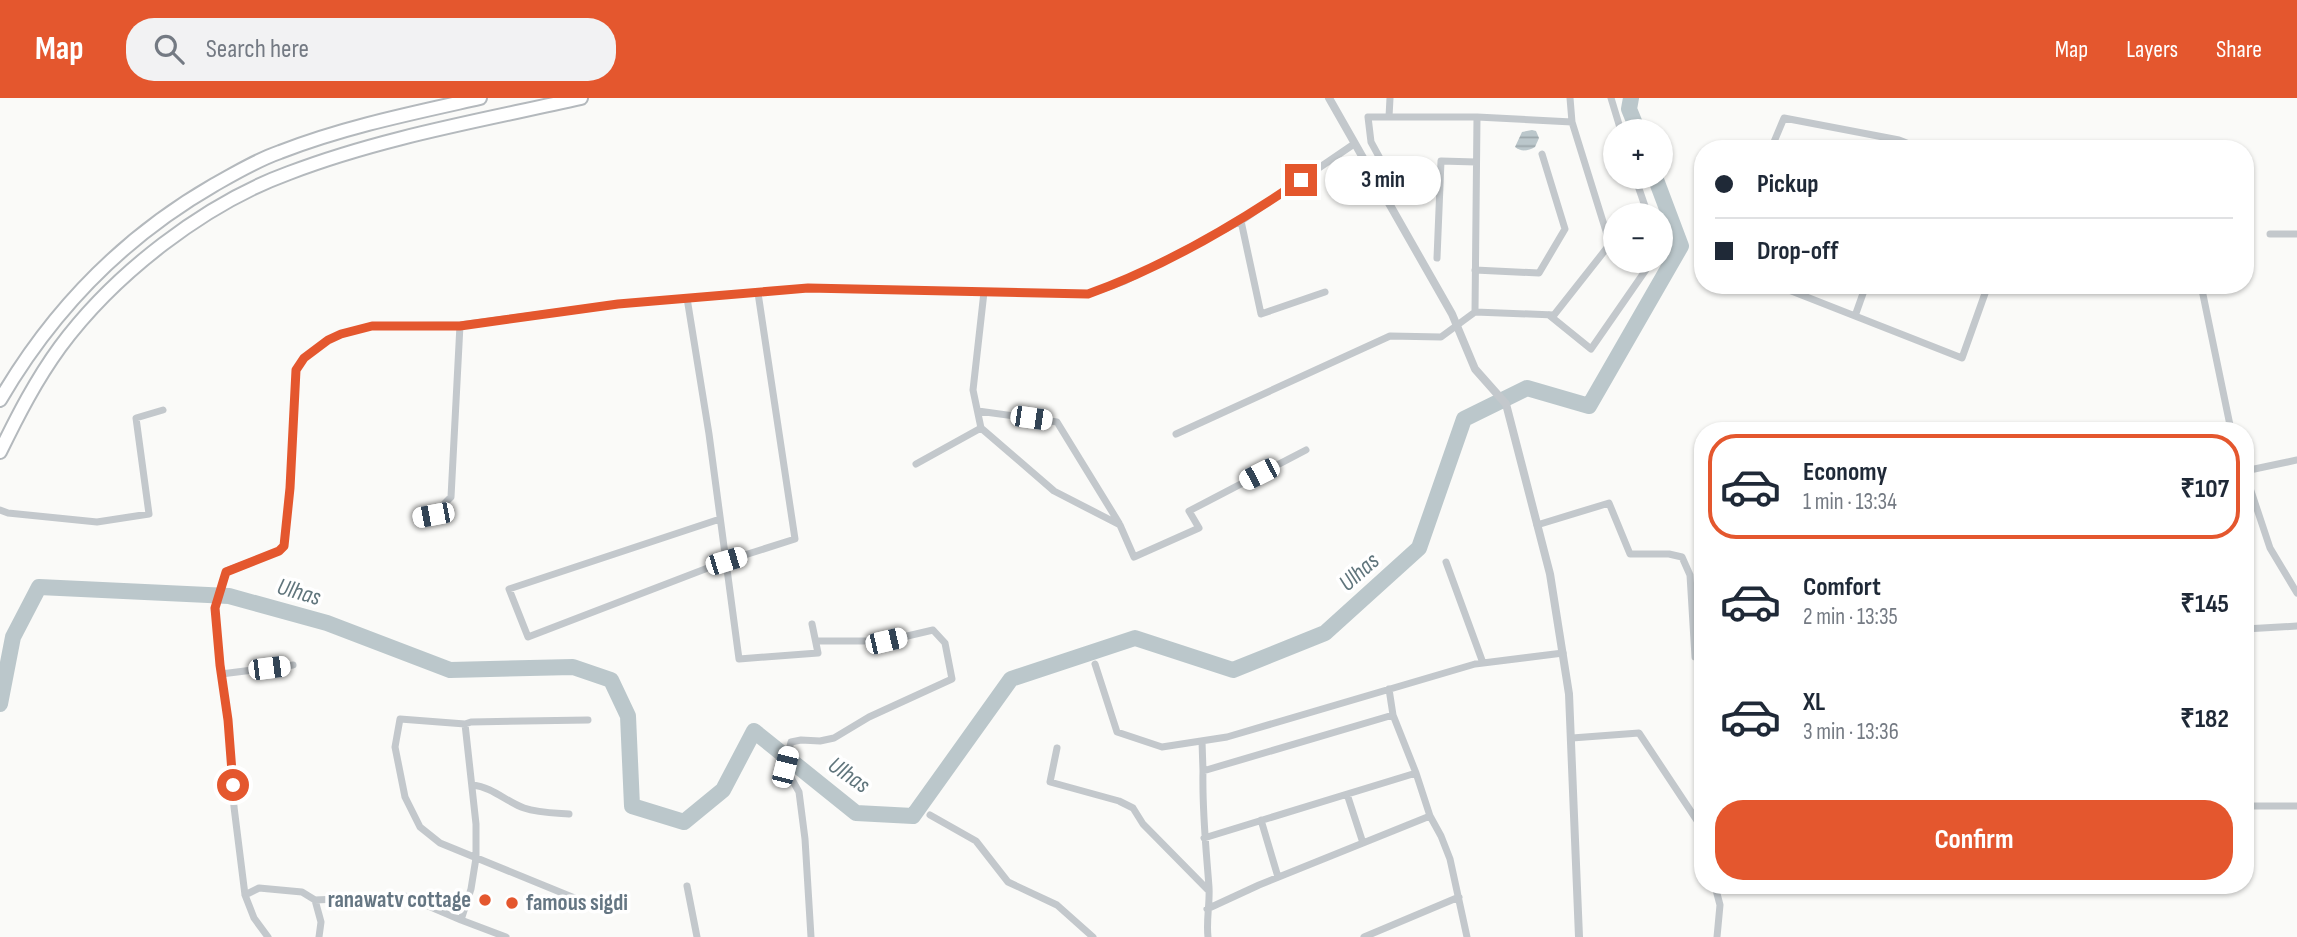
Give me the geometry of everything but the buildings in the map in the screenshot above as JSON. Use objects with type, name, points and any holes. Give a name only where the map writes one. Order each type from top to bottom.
[{"type":"highway","points":[[0,400],[44,331],[75,296],[107,262],[185,202],[279,152],[343,131],[480,98]]},
{"type":"highway","points":[[0,453],[20,411],[62,345],[122,278],[197,221],[287,173],[349,153],[581,98]]},
{"type":"street","points":[[1329,98],[1452,314],[1475,369],[1506,404],[1550,573],[1569,694],[1579,937]]},
{"type":"street","points":[[1389,117],[1390,98]]},
{"type":"street","points":[[1611,98],[1617,119]]},
{"type":"street","points":[[1176,434],[1390,336],[1441,337],[1475,312],[1554,315],[1610,244],[1572,122],[1573,99]]},
{"type":"street","points":[[1421,177],[1401,195],[1371,142],[1368,117],[1477,117],[1572,122]]},
{"type":"street","points":[[1475,312],[1477,117]]},
{"type":"street","points":[[1775,140],[1784,118],[1894,140]]},
{"type":"street","points":[[268,937],[254,918],[245,895],[215,608],[226,572],[279,551],[284,546],[296,370],[304,358],[341,334],[372,326],[460,326],[618,304],[808,288],[1088,294],[1125,281],[1241,221],[1354,144]]},
{"type":"street","points":[[1475,270],[1539,273],[1565,229],[1542,154]]},
{"type":"street","points":[[1437,258],[1441,161],[1476,162]]},
{"type":"street","points":[[1241,221],[1261,314],[1325,292]]},
{"type":"street","points":[[2270,234],[2297,234]]},
{"type":"street","points":[[1548,315],[1591,349],[1644,273]]},
{"type":"street","points":[[984,292],[973,390],[981,428],[1054,491],[1120,525]]},
{"type":"street","points":[[720,519],[509,589],[528,637],[726,561],[796,540],[758,293]]},
{"type":"street","points":[[1799,294],[1962,358],[1985,294]]},
{"type":"street","points":[[1855,316],[1863,294]]},
{"type":"street","points":[[2203,294],[2229,422]]},
{"type":"street","points":[[687,298],[739,659],[818,653],[812,624]]},
{"type":"street","points":[[417,518],[433,515],[451,497],[460,326]]},
{"type":"street","points":[[0,510],[97,522],[149,514],[136,418],[163,410]]},
{"type":"street","points":[[978,411],[1057,422],[1120,525],[1134,557],[1199,528],[1189,511],[1306,450]]},
{"type":"street","points":[[916,464],[981,428]]},
{"type":"street","points":[[2254,470],[2297,460]]},
{"type":"street","points":[[2254,499],[2270,548],[2297,593]]},
{"type":"street","points":[[1537,525],[1609,503],[1630,554],[1669,554],[1682,557],[1690,575],[1694,641]]},
{"type":"street","points":[[1446,562],[1483,663]]},
{"type":"street","points":[[2254,628],[2297,626]]},
{"type":"street","points":[[811,937],[805,839],[799,792],[785,767],[791,742],[834,738],[869,717],[952,679],[945,643],[933,630],[886,641],[816,641]]},
{"type":"street","points":[[1095,664],[1117,732],[1162,747],[1227,737],[1483,663],[1563,653]]},
{"type":"street","points":[[221,674],[293,665]]},
{"type":"street","points":[[1389,689],[1393,715],[1430,816],[1450,859],[1467,937]]},
{"type":"street","points":[[1203,771],[1393,715]]},
{"type":"street","points":[[588,720],[465,724],[400,719],[395,747],[405,797],[420,827],[440,844],[599,908]]},
{"type":"street","points":[[461,920],[471,888],[476,858],[476,824],[472,797],[474,785],[465,724]]},
{"type":"street","points":[[1572,738],[1639,733],[1694,816]]},
{"type":"street","points":[[1202,741],[1202,818],[1209,891],[1208,937]]},
{"type":"street","points":[[1057,748],[1050,782],[1119,801],[1133,808],[1143,824],[1209,891]]},
{"type":"street","points":[[1204,838],[1416,773]]},
{"type":"street","points":[[474,785],[483,786],[524,808],[569,814]]},
{"type":"street","points":[[1347,794],[1363,843]]},
{"type":"street","points":[[2254,806],[2297,806]]},
{"type":"street","points":[[930,814],[976,841],[1008,882],[1057,905],[1093,937]]},
{"type":"street","points":[[1207,909],[1278,877],[1430,816]]},
{"type":"street","points":[[1261,821],[1278,877]]},
{"type":"street","points":[[687,886],[696,937]]},
{"type":"street","points":[[245,895],[259,888],[302,892],[315,900],[405,896],[506,937]]},
{"type":"street","points":[[1717,894],[1720,905],[1717,937]]},
{"type":"street","points":[[1364,937],[1460,897]]},
{"type":"street","points":[[315,900],[321,922],[318,937]]},
{"type":"shaded area","points":[[1536,131],[1539,138],[1535,147],[1520,150],[1515,147],[1522,132]]},
{"type":"waterway","name":"Ulhas","points":[[1631,98],[1629,109],[1633,119]]},
{"type":"waterway","name":"Ulhas","points":[[0,704],[13,637],[39,587],[229,596],[327,623],[450,670],[573,667],[611,680],[628,716],[632,806],[684,822],[723,790],[754,731],[856,813],[913,816],[1011,679],[1135,638],[1233,670],[1325,633],[1419,548],[1464,419],[1527,388],[1589,406],[1681,246],[1660,189]]},
{"type":"place","name":"ranawatv cottage","points":[[485,900]]},
{"type":"place","name":"famous sigdi","points":[[512,903]]},
{"type":"route","points":[[233,785],[215,608],[226,572],[279,551],[284,546],[296,370],[304,358],[328,340],[372,326],[460,326],[618,304],[808,288],[1088,294],[1125,281],[1241,221],[1301,180]]}]
